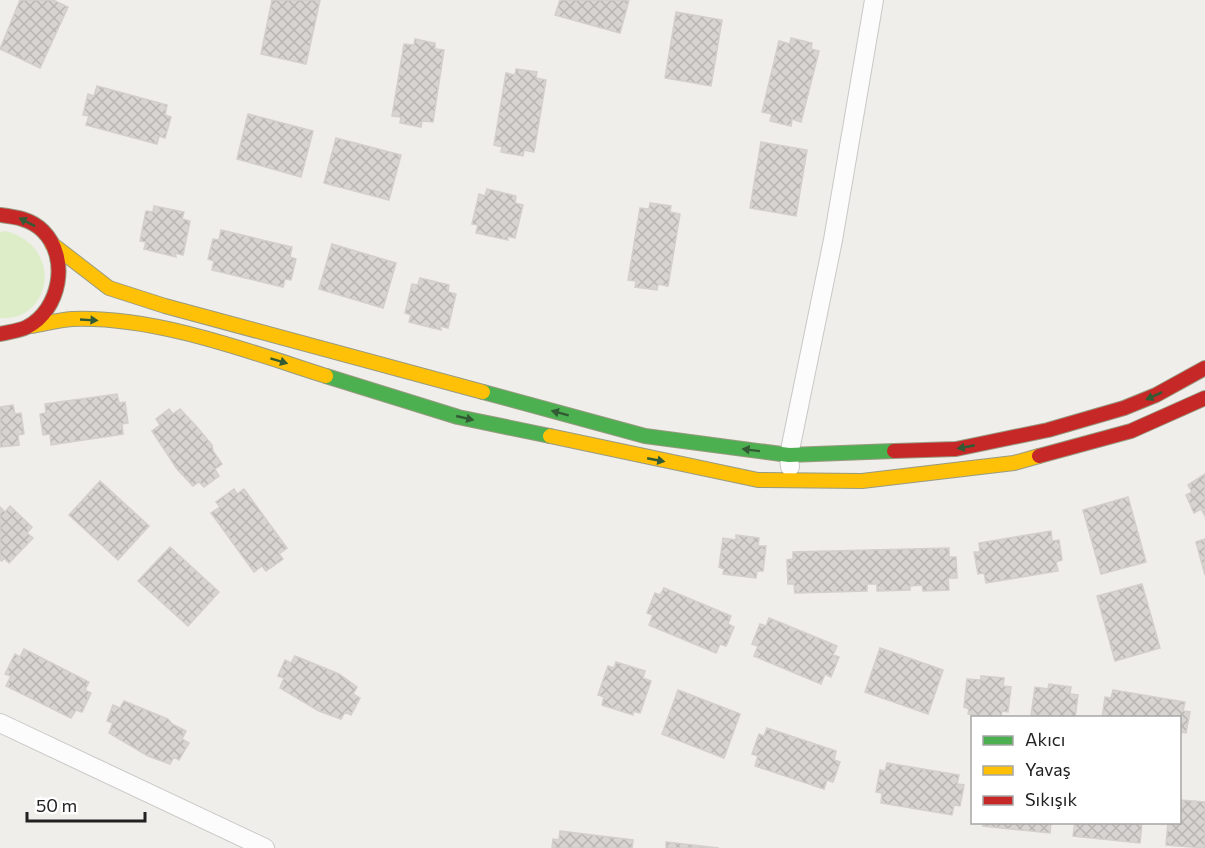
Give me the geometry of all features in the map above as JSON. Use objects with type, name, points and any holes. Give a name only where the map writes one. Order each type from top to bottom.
[{"type":"street","points":[[792,480],[789,455],[833,240],[874,0]]},
{"type":"street","points":[[0,214],[24,219],[40,229],[52,244],[109,288],[165,306],[645,436],[789,455],[956,449],[1048,430],[1124,408],[1156,395],[1205,368]]},
{"type":"street","points":[[31,326],[51,306],[60,280],[59,261],[52,244]]},
{"type":"street","points":[[0,346],[7,333],[31,326],[71,319],[119,322],[203,337],[458,417],[758,480],[862,481],[1014,463],[1131,431],[1205,398]]},
{"type":"street","points":[[0,723],[265,848]]},
{"type":"green space","points":[[6,231],[25,240],[37,252],[44,267],[44,282],[40,297],[30,308],[17,316],[0,318],[0,232]]},
{"type":"building","points":[[20,0],[53,0],[68,7],[40,68],[0,49]]},
{"type":"building","points":[[272,0],[320,0],[306,64],[261,54]]},
{"type":"building","points":[[560,0],[629,0],[620,33],[555,15]]},
{"type":"building","points":[[676,12],[722,20],[711,86],[665,78]]},
{"type":"building","points":[[791,38],[812,43],[811,49],[819,51],[801,122],[792,119],[791,126],[770,121],[772,114],[762,112],[779,41],[790,44]]},
{"type":"building","points":[[415,39],[435,43],[435,49],[444,50],[433,122],[422,121],[421,127],[400,123],[401,117],[392,116],[404,44],[414,45]]},
{"type":"building","points":[[516,69],[537,72],[536,78],[546,80],[534,152],[524,150],[523,156],[501,152],[502,147],[494,145],[506,73],[515,75]]},
{"type":"building","points":[[97,86],[167,105],[165,115],[171,117],[165,138],[159,136],[157,144],[86,125],[89,116],[83,115],[88,94],[94,96]]},
{"type":"building","points":[[248,114],[313,131],[301,177],[237,159]]},
{"type":"building","points":[[336,138],[401,155],[389,200],[324,183]]},
{"type":"building","points":[[761,142],[807,150],[796,216],[750,208]]},
{"type":"building","points":[[487,189],[516,196],[515,203],[523,205],[515,238],[507,236],[508,240],[476,233],[478,225],[472,224],[479,194],[485,196]]},
{"type":"building","points":[[650,203],[671,206],[670,212],[680,214],[668,286],[658,284],[657,290],[635,287],[636,281],[628,280],[640,208],[649,209]]},
{"type":"building","points":[[154,206],[184,212],[182,219],[190,221],[183,255],[175,253],[176,257],[144,249],[146,242],[140,241],[146,211],[153,212]]},
{"type":"building","points":[[221,230],[292,247],[290,257],[296,259],[291,280],[285,279],[283,287],[212,270],[214,261],[208,259],[213,239],[219,240]]},
{"type":"building","points":[[332,244],[396,263],[383,308],[319,289]]},
{"type":"building","points":[[420,278],[449,285],[448,292],[456,294],[448,328],[440,326],[441,330],[409,322],[411,315],[405,313],[412,284],[418,285]]},
{"type":"building","points":[[117,394],[119,403],[125,402],[128,423],[122,424],[123,434],[51,445],[50,434],[43,435],[40,414],[46,413],[45,404]]},
{"type":"building","points":[[13,405],[15,414],[21,413],[24,434],[18,435],[19,445],[0,447],[0,407]]},
{"type":"building","points":[[169,409],[173,414],[180,409],[212,445],[213,451],[222,464],[215,469],[219,476],[204,487],[199,482],[193,486],[177,469],[152,431],[160,425],[156,419]]},
{"type":"building","points":[[1205,474],[1205,516],[1201,509],[1194,513],[1186,495],[1192,492],[1188,485]]},
{"type":"building","points":[[100,481],[149,526],[118,560],[69,515]]},
{"type":"building","points":[[234,489],[237,494],[244,489],[287,548],[279,554],[283,559],[266,571],[262,566],[254,572],[211,513],[220,507],[216,502]]},
{"type":"building","points":[[1128,497],[1146,562],[1101,574],[1083,510]]},
{"type":"building","points":[[10,506],[32,527],[27,533],[33,538],[9,563],[4,558],[0,560],[0,507],[5,512]]},
{"type":"building","points":[[1051,531],[1052,541],[1059,540],[1062,560],[1056,562],[1058,571],[986,583],[984,573],[978,574],[974,552],[980,552],[979,543]]},
{"type":"building","points":[[736,535],[759,538],[758,546],[766,546],[763,571],[757,571],[756,578],[723,574],[724,569],[719,567],[723,538],[736,540]]},
{"type":"building","points":[[1205,539],[1205,575],[1196,542]]},
{"type":"building","points":[[170,547],[219,592],[188,626],[138,581]]},
{"type":"building","points":[[949,548],[949,557],[956,557],[957,578],[948,578],[949,590],[923,591],[922,585],[910,586],[910,590],[877,591],[877,584],[867,584],[867,591],[795,593],[794,584],[788,584],[787,560],[793,559],[793,552]]},
{"type":"building","points":[[1142,584],[1160,648],[1115,661],[1097,596]]},
{"type":"building","points":[[664,588],[731,616],[728,624],[734,627],[726,646],[720,644],[716,653],[649,625],[653,615],[647,613],[655,593],[660,595]]},
{"type":"building","points":[[769,618],[837,646],[833,655],[839,657],[831,677],[825,674],[821,684],[754,656],[758,646],[752,644],[760,624],[766,626]]},
{"type":"building","points":[[880,648],[943,670],[928,714],[865,692]]},
{"type":"building","points":[[24,649],[89,682],[85,690],[91,693],[82,712],[76,710],[71,718],[6,686],[11,676],[5,674],[15,654],[20,657]]},
{"type":"building","points":[[295,656],[339,674],[357,687],[353,694],[360,698],[351,715],[345,712],[341,719],[319,711],[280,688],[284,678],[278,676],[285,660],[291,663]]},
{"type":"building","points":[[616,662],[645,671],[643,678],[651,681],[640,713],[633,711],[633,715],[602,705],[604,697],[598,695],[608,666],[614,668]]},
{"type":"building","points":[[981,676],[1004,678],[1003,686],[1011,687],[1008,712],[1002,711],[1001,716],[968,714],[969,709],[964,707],[967,679],[981,680]]},
{"type":"building","points":[[1049,684],[1071,687],[1070,694],[1078,695],[1075,716],[1031,715],[1035,687],[1048,689]]},
{"type":"building","points":[[678,690],[740,714],[724,758],[662,734]]},
{"type":"building","points":[[1113,690],[1185,702],[1183,711],[1190,712],[1186,733],[1181,732],[1181,716],[1102,716],[1105,697],[1111,698]]},
{"type":"building","points":[[124,701],[168,719],[172,724],[186,731],[182,739],[189,743],[179,760],[174,757],[170,764],[148,756],[109,733],[113,723],[107,721],[113,705],[120,708]]},
{"type":"building","points":[[767,728],[836,751],[834,760],[840,762],[833,782],[827,780],[824,789],[755,766],[758,756],[752,754],[759,734],[764,736]]},
{"type":"building","points":[[887,763],[959,775],[957,784],[964,785],[960,806],[954,805],[952,815],[881,803],[882,793],[876,792],[880,770],[885,771]]},
{"type":"building","points":[[1181,800],[1205,802],[1205,848],[1166,845],[1168,824],[1181,824]]},
{"type":"building","points":[[984,824],[1051,824],[1050,833],[983,826]]},
{"type":"building","points":[[1075,824],[1142,824],[1140,843],[1073,836]]},
{"type":"building","points":[[560,831],[633,840],[632,848],[552,848],[553,839],[559,840]]},
{"type":"building","points":[[666,842],[719,848],[666,848]]},
{"type":"traffic: fast","points":[[326,376],[458,417],[550,436]]},
{"type":"traffic: fast","points":[[483,392],[645,436],[789,455],[894,451]]},
{"type":"traffic: slow","points":[[52,244],[109,288],[165,306],[483,392]]},
{"type":"traffic: slow","points":[[31,326],[72,319],[136,323],[201,337],[326,376]]},
{"type":"traffic: slow","points":[[550,436],[758,480],[862,481],[1014,463],[1039,456]]},
{"type":"traffic: jam","points":[[0,215],[28,221],[43,231],[57,255],[59,269],[54,296],[38,319],[27,327],[0,334]]},
{"type":"traffic: jam","points":[[894,451],[956,449],[1048,430],[1124,408],[1156,395],[1205,368]]},
{"type":"traffic: jam","points":[[1039,456],[1131,431],[1205,398]]}]
